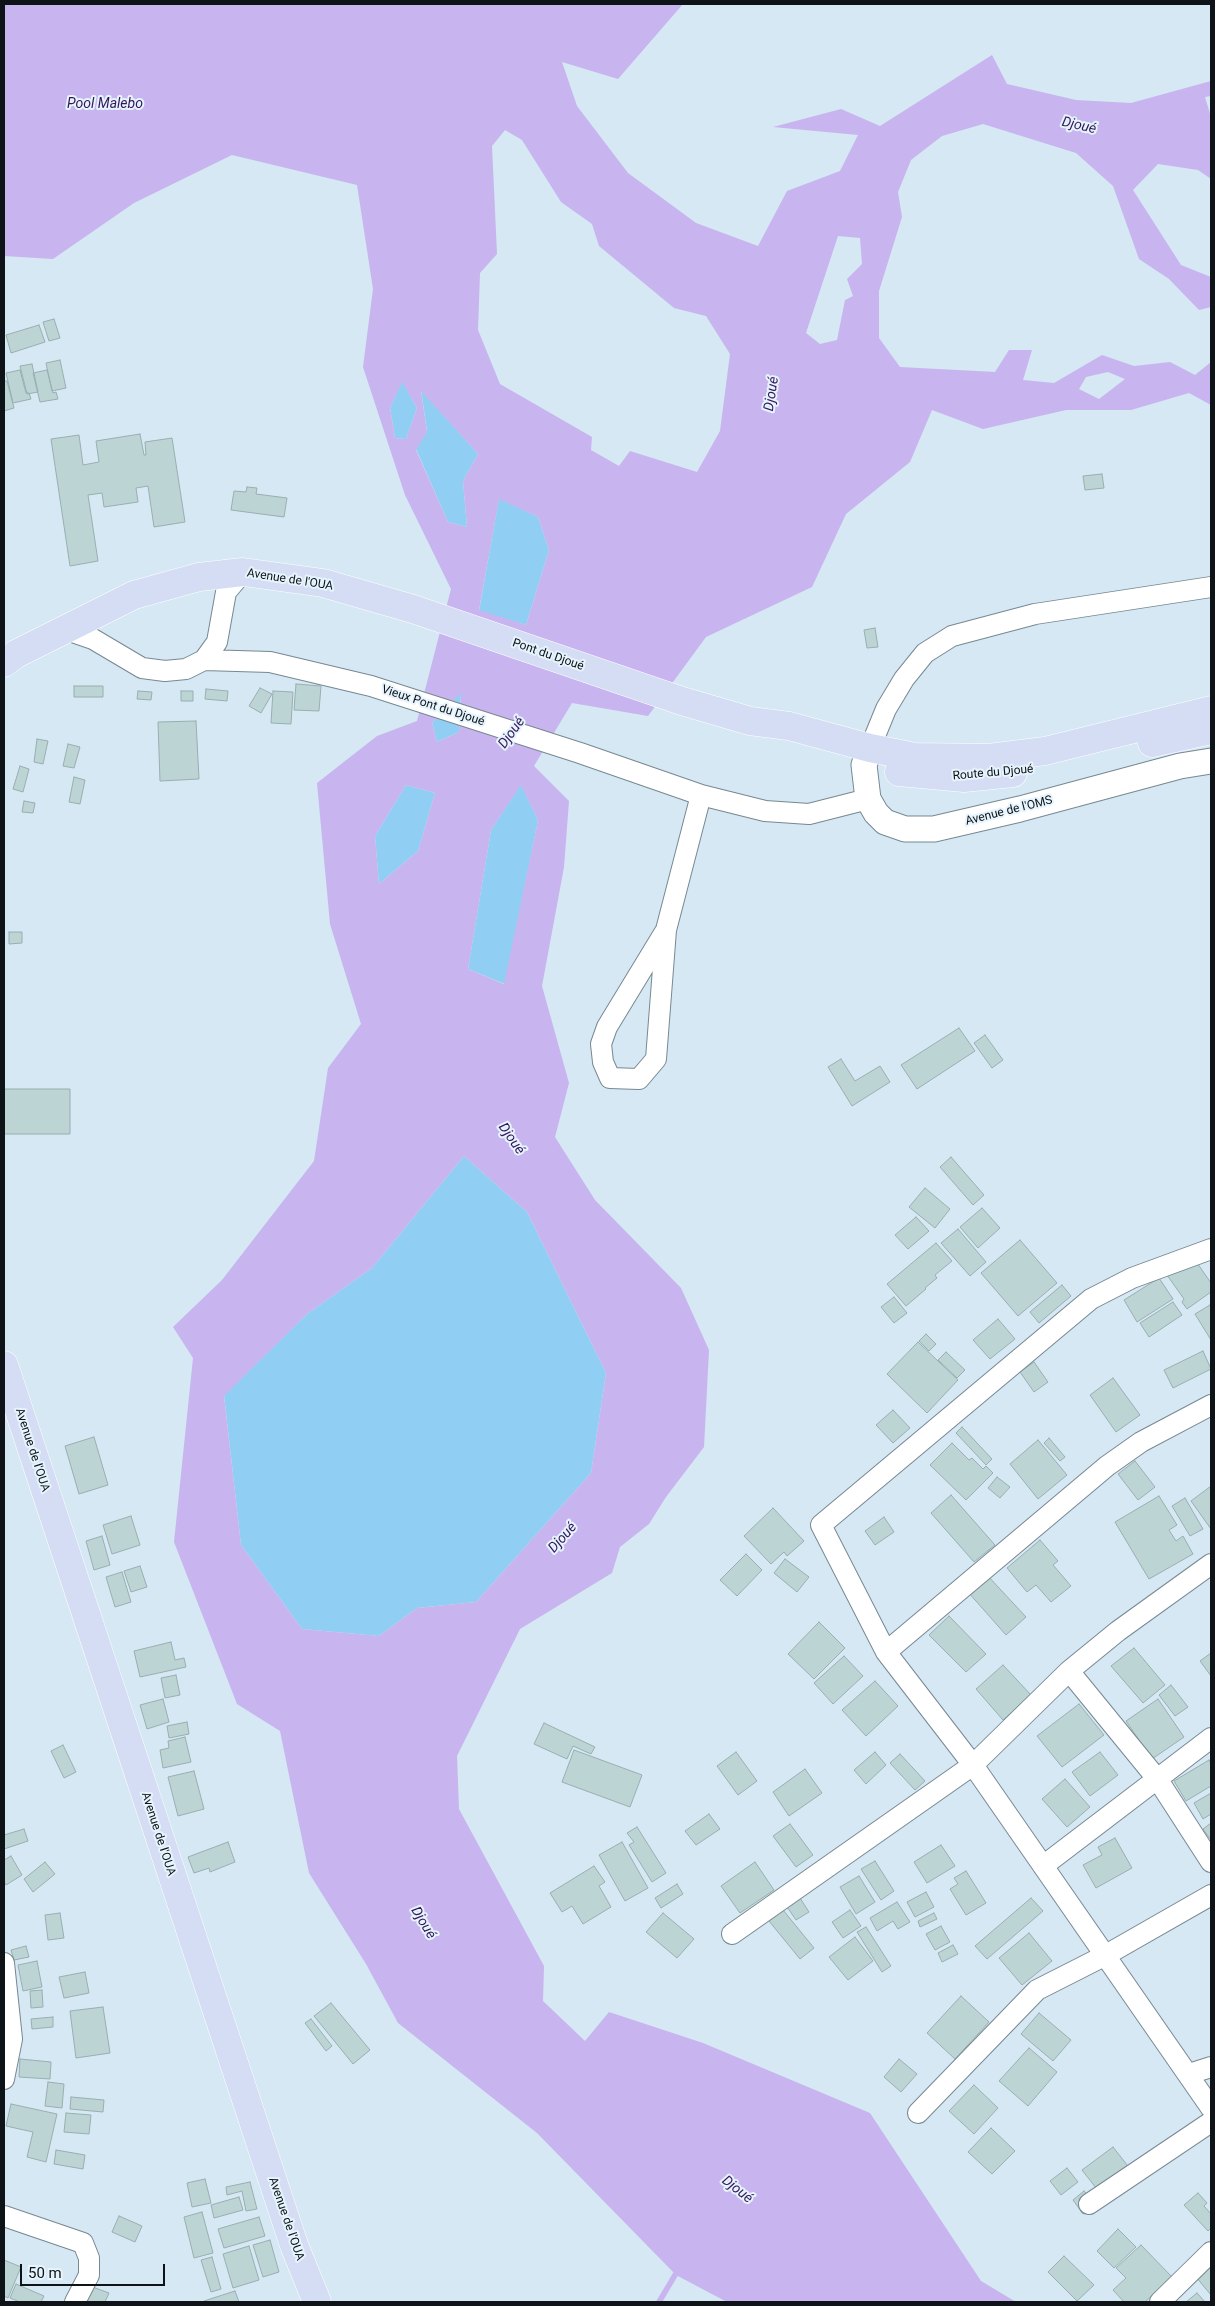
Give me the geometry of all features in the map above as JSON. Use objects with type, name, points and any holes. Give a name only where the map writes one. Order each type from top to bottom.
[{"type":"main road","name":"Avenue de l'OUA","points":[[4,663],[16,654],[64,629],[134,596],[199,577],[243,572],[324,583],[413,609]]},
{"type":"main road","name":"Pont du Djoué","points":[[413,609],[682,700]]},
{"type":"main road","name":"Route du Djoué","points":[[682,700],[750,721],[774,740],[867,756],[915,757],[988,758],[1045,751],[1211,710]]},
{"type":"main road","name":"Route du Djoué","points":[[867,756],[893,771],[964,778],[1050,768],[1179,736],[1211,730]]},
{"type":"main road","name":"Avenue de l'OUA","points":[[4,1365],[294,2244],[317,2302]]},
{"type":"street","points":[[64,629],[93,639],[142,668],[165,672],[186,669],[204,660],[217,642],[226,592],[243,572]]},
{"type":"street","points":[[867,756],[886,709],[904,679],[925,653],[952,636],[1035,614],[1211,586]]},
{"type":"street","name":"Vieux Pont du Djoué","points":[[204,660],[270,662],[371,686],[580,753],[701,795],[765,811],[809,814],[868,799]]},
{"type":"street","name":"Avenue de l'OMS","points":[[867,756],[868,799],[876,813],[885,822],[905,829],[934,829],[1020,809],[1180,766],[1211,761]]},
{"type":"street","points":[[666,930],[607,1026],[601,1044],[603,1062],[610,1078],[639,1079],[656,1058],[666,930],[701,795]]},
{"type":"street","points":[[1211,1249],[1132,1278],[1091,1299],[821,1525],[886,1652],[973,1765],[1211,2108]]},
{"type":"street","points":[[886,1652],[1107,1466],[1141,1442],[1211,1405]]},
{"type":"street","points":[[732,1934],[973,1765],[1069,1671],[1118,1631],[1211,1564]]},
{"type":"street","points":[[1069,1671],[1158,1780],[1211,1862]]},
{"type":"street","points":[[1043,1866],[1211,1738]]},
{"type":"street","points":[[918,2113],[1037,1990],[1106,1955],[1211,1895]]},
{"type":"street","points":[[4,1963],[12,2039],[4,2078]]},
{"type":"street","points":[[1189,2074],[1211,2067]]},
{"type":"street","points":[[1089,2204],[1211,2122]]},
{"type":"street","points":[[4,2216],[83,2243],[89,2258],[89,2275],[75,2302]]},
{"type":"street","points":[[1160,2302],[1211,2252]]},
{"type":"shaded area","points":[[402,381],[417,408],[406,439],[395,438],[390,408]]},
{"type":"shaded area","points":[[421,390],[478,454],[463,481],[467,527],[448,522],[416,449],[427,431]]},
{"type":"shaded area","points":[[499,498],[538,517],[549,550],[526,625],[479,611]]},
{"type":"shaded area","points":[[461,692],[459,732],[437,742],[432,723]]},
{"type":"shaded area","points":[[521,784],[538,820],[505,984],[468,969],[491,830]]},
{"type":"shaded area","points":[[406,785],[435,793],[418,851],[379,884],[375,836]]},
{"type":"shaded area","points":[[464,1156],[527,1212],[606,1373],[591,1473],[476,1602],[417,1608],[379,1636],[302,1629],[241,1545],[224,1395],[307,1314],[372,1268]]},
{"type":"water","points":[[4,4],[683,4],[618,79],[562,62],[577,106],[628,173],[696,223],[758,246],[787,191],[840,171],[858,135],[773,127],[841,109],[880,126],[992,55],[1007,84],[1076,100],[1131,103],[1211,81],[1211,96],[1205,97],[1211,117],[1211,179],[1198,170],[1158,164],[1133,190],[1181,265],[1211,277],[1211,307],[1199,310],[1169,279],[1139,259],[1113,186],[1076,153],[983,124],[942,136],[911,160],[898,192],[902,217],[879,291],[879,338],[900,367],[995,372],[1009,350],[1032,350],[1023,380],[1054,383],[1102,355],[1134,366],[1170,362],[1195,375],[1211,362],[1211,405],[1189,393],[1131,410],[1066,410],[983,429],[932,410],[910,462],[846,514],[812,587],[706,637],[648,716],[572,703],[534,766],[569,801],[564,867],[542,986],[569,1083],[555,1137],[595,1200],[681,1288],[709,1350],[704,1447],[666,1497],[649,1524],[620,1547],[612,1573],[520,1629],[457,1756],[459,1809],[544,1966],[543,2001],[585,2041],[609,2012],[703,2043],[870,2113],[981,2281],[1016,2302],[727,2302],[676,2275],[537,2133],[398,2023],[366,1964],[309,1873],[280,1731],[237,1704],[174,1542],[193,1358],[173,1327],[222,1280],[314,1161],[328,1068],[361,1024],[330,924],[317,783],[377,736],[417,721],[451,589],[405,495],[363,367],[373,289],[357,185],[232,155],[134,203],[53,259],[4,256]],"holes":[[[505,130],[522,140],[561,202],[592,224],[599,246],[674,308],[706,316],[730,354],[720,431],[697,472],[630,451],[619,466],[591,450],[592,437],[500,384],[478,330],[480,273],[497,254],[492,146]],[[838,236],[860,238],[862,264],[847,279],[853,296],[845,300],[837,340],[820,344],[806,333]],[[1108,372],[1125,379],[1099,399],[1079,389],[1086,377]],[[402,382],[417,408],[406,439],[395,438],[390,408]],[[421,391],[478,454],[463,481],[467,527],[448,522],[416,450],[427,432]],[[499,499],[538,517],[549,550],[526,625],[479,610]],[[461,693],[459,732],[437,742],[432,723]],[[406,785],[435,793],[418,851],[379,884],[375,836]],[[521,785],[538,820],[504,984],[468,969],[491,830]],[[464,1156],[527,1212],[606,1373],[591,1473],[476,1602],[417,1608],[379,1636],[302,1629],[241,1545],[224,1396],[307,1314],[372,1268]]]},
{"type":"building","points":[[54,319],[60,338],[49,341],[43,322]]},
{"type":"building","points":[[39,325],[45,342],[11,353],[6,335]]},
{"type":"building","points":[[60,360],[66,388],[52,391],[46,363]]},
{"type":"building","points":[[32,364],[38,392],[27,394],[20,366]]},
{"type":"building","points":[[20,370],[26,393],[29,393],[31,399],[13,403],[6,373]]},
{"type":"building","points":[[47,370],[53,393],[56,392],[58,399],[40,402],[33,373]]},
{"type":"building","points":[[4,381],[7,381],[14,408],[4,411]]},
{"type":"building","points":[[140,434],[144,455],[146,455],[145,442],[172,438],[185,522],[154,527],[148,486],[136,488],[138,502],[104,507],[102,493],[88,495],[98,561],[70,566],[51,439],[79,435],[83,465],[99,462],[96,441]]},
{"type":"building","points":[[1102,474],[1104,488],[1085,490],[1083,476]]},
{"type":"building","points":[[247,487],[257,488],[256,494],[287,498],[284,517],[231,510],[234,491],[246,492]]},
{"type":"building","points":[[875,628],[878,647],[867,648],[864,630]]},
{"type":"building","points":[[296,684],[321,686],[319,711],[294,710]]},
{"type":"building","points":[[74,686],[103,686],[103,697],[74,697]]},
{"type":"building","points":[[260,688],[272,694],[261,713],[249,706]]},
{"type":"building","points":[[206,689],[228,691],[227,701],[205,699]]},
{"type":"building","points":[[138,691],[152,692],[151,700],[137,699]]},
{"type":"building","points":[[181,691],[193,691],[193,701],[181,701]]},
{"type":"building","points":[[273,691],[293,692],[291,724],[271,723]]},
{"type":"building","points":[[196,721],[199,779],[160,781],[158,722]]},
{"type":"building","points":[[37,739],[48,741],[43,764],[34,762]]},
{"type":"building","points":[[68,744],[80,747],[74,768],[63,766]]},
{"type":"building","points":[[20,766],[29,769],[23,792],[13,789]]},
{"type":"building","points":[[74,777],[85,780],[80,804],[69,802]]},
{"type":"building","points":[[24,801],[35,803],[33,813],[22,812]]},
{"type":"building","points":[[9,932],[22,932],[22,943],[9,944]]},
{"type":"building","points":[[959,1028],[975,1051],[917,1089],[901,1065]]},
{"type":"building","points":[[985,1035],[1003,1060],[992,1068],[974,1043]]},
{"type":"building","points":[[841,1059],[855,1081],[880,1066],[890,1082],[852,1106],[828,1067]]},
{"type":"building","points":[[4,1089],[70,1089],[70,1134],[4,1134]]},
{"type":"building","points":[[951,1157],[984,1195],[973,1205],[940,1167]]},
{"type":"building","points":[[925,1188],[950,1209],[935,1228],[909,1207]]},
{"type":"building","points":[[982,1208],[1000,1228],[978,1248],[960,1227]]},
{"type":"building","points":[[916,1217],[929,1231],[908,1249],[895,1235]]},
{"type":"building","points":[[958,1229],[986,1262],[970,1276],[941,1243]]},
{"type":"building","points":[[1020,1240],[1057,1283],[1018,1316],[981,1273]]},
{"type":"building","points":[[936,1243],[952,1261],[935,1275],[937,1278],[906,1306],[887,1284]]},
{"type":"building","points":[[1193,1257],[1211,1283],[1211,1292],[1187,1309],[1182,1302],[1184,1299],[1167,1275]]},
{"type":"building","points":[[1159,1278],[1173,1299],[1137,1322],[1124,1300]]},
{"type":"building","points":[[1062,1285],[1071,1296],[1039,1323],[1030,1312]]},
{"type":"building","points":[[894,1297],[907,1313],[894,1323],[881,1307]]},
{"type":"building","points":[[1173,1302],[1182,1315],[1149,1337],[1140,1323]]},
{"type":"building","points":[[1210,1305],[1211,1307],[1211,1340],[1195,1314]]},
{"type":"building","points":[[998,1319],[1015,1339],[990,1359],[973,1340]]},
{"type":"building","points":[[926,1334],[936,1344],[929,1351],[919,1341]]},
{"type":"building","points":[[918,1342],[958,1380],[927,1413],[887,1374]]},
{"type":"building","points":[[1203,1351],[1211,1369],[1173,1388],[1164,1370]]},
{"type":"building","points":[[946,1352],[965,1370],[957,1378],[938,1360]]},
{"type":"building","points":[[1034,1362],[1048,1382],[1034,1392],[1020,1372]]},
{"type":"building","points":[[1113,1378],[1140,1415],[1116,1432],[1090,1395]]},
{"type":"building","points":[[893,1410],[910,1428],[893,1443],[876,1425]]},
{"type":"building","points":[[962,1427],[992,1459],[986,1465],[956,1433]]},
{"type":"building","points":[[94,1437],[108,1485],[79,1494],[65,1446]]},
{"type":"building","points":[[1049,1438],[1065,1457],[1060,1461],[1044,1443]]},
{"type":"building","points":[[1038,1440],[1067,1475],[1038,1499],[1010,1464]]},
{"type":"building","points":[[952,1443],[969,1460],[972,1458],[983,1469],[986,1466],[993,1473],[966,1500],[930,1465]]},
{"type":"building","points":[[1135,1461],[1155,1487],[1138,1500],[1118,1474]]},
{"type":"building","points":[[997,1477],[1010,1487],[1000,1498],[988,1488]]},
{"type":"building","points":[[1211,1486],[1211,1529],[1191,1501]]},
{"type":"building","points":[[951,1495],[995,1545],[974,1562],[931,1513]]},
{"type":"building","points":[[1159,1496],[1177,1525],[1169,1530],[1176,1541],[1183,1536],[1193,1554],[1149,1579],[1115,1522]]},
{"type":"building","points":[[1185,1498],[1203,1529],[1190,1536],[1172,1506]]},
{"type":"building","points":[[773,1508],[804,1541],[787,1556],[784,1552],[771,1564],[744,1536]]},
{"type":"building","points":[[131,1516],[140,1545],[112,1554],[103,1525]]},
{"type":"building","points":[[884,1517],[894,1532],[875,1545],[865,1531]]},
{"type":"building","points":[[102,1536],[110,1565],[94,1570],[86,1541]]},
{"type":"building","points":[[1040,1540],[1058,1561],[1053,1565],[1071,1586],[1051,1602],[1036,1585],[1027,1592],[1007,1568]]},
{"type":"building","points":[[746,1554],[762,1570],[737,1596],[720,1580]]},
{"type":"building","points":[[785,1559],[809,1577],[797,1592],[774,1573]]},
{"type":"building","points":[[140,1566],[147,1587],[131,1592],[124,1571]]},
{"type":"building","points":[[122,1572],[131,1602],[115,1607],[106,1577]]},
{"type":"building","points":[[987,1575],[1026,1617],[1006,1635],[968,1592]]},
{"type":"building","points":[[949,1616],[986,1654],[966,1672],[929,1635]]},
{"type":"building","points":[[819,1622],[845,1648],[814,1679],[788,1654]]},
{"type":"building","points":[[171,1642],[175,1660],[184,1658],[186,1667],[140,1677],[134,1651]]},
{"type":"building","points":[[1134,1648],[1165,1685],[1143,1703],[1111,1666]]},
{"type":"building","points":[[1211,1653],[1211,1676],[1200,1661]]},
{"type":"building","points":[[844,1656],[863,1676],[833,1704],[814,1683]]},
{"type":"building","points":[[1003,1665],[1031,1695],[1003,1720],[976,1689]]},
{"type":"building","points":[[176,1675],[180,1695],[165,1698],[161,1678]]},
{"type":"building","points":[[875,1681],[898,1706],[866,1736],[842,1710]]},
{"type":"building","points":[[1171,1685],[1188,1707],[1175,1716],[1159,1695]]},
{"type":"building","points":[[163,1699],[169,1722],[147,1729],[140,1705]]},
{"type":"building","points":[[1158,1699],[1184,1737],[1152,1759],[1126,1721]]},
{"type":"building","points":[[1079,1704],[1104,1735],[1062,1767],[1037,1736]]},
{"type":"building","points":[[187,1722],[189,1734],[169,1738],[167,1726]]},
{"type":"building","points":[[544,1723],[595,1747],[591,1754],[573,1746],[567,1759],[534,1744]]},
{"type":"building","points":[[185,1737],[191,1762],[163,1768],[160,1750],[169,1748],[168,1741]]},
{"type":"building","points":[[63,1745],[76,1772],[64,1778],[51,1751]]},
{"type":"building","points":[[574,1750],[642,1775],[630,1807],[562,1782]]},
{"type":"building","points":[[736,1752],[757,1781],[738,1795],[717,1766]]},
{"type":"building","points":[[875,1752],[886,1765],[866,1784],[854,1770]]},
{"type":"building","points":[[1100,1752],[1118,1775],[1090,1796],[1072,1772]]},
{"type":"building","points":[[900,1754],[925,1781],[915,1790],[890,1763]]},
{"type":"building","points":[[1209,1760],[1211,1764],[1211,1786],[1186,1801],[1174,1781]]},
{"type":"building","points":[[805,1769],[822,1793],[789,1816],[773,1792]]},
{"type":"building","points":[[194,1771],[204,1809],[178,1816],[168,1777]]},
{"type":"building","points":[[1065,1779],[1090,1807],[1067,1827],[1042,1799]]},
{"type":"building","points":[[1211,1793],[1211,1814],[1203,1819],[1194,1803]]},
{"type":"building","points":[[709,1814],[720,1829],[696,1845],[685,1831]]},
{"type":"building","points":[[1211,1823],[1211,1840],[1203,1829]]},
{"type":"building","points":[[790,1824],[813,1855],[796,1867],[773,1836]]},
{"type":"building","points":[[637,1827],[666,1873],[652,1882],[629,1845],[634,1842],[627,1833]]},
{"type":"building","points":[[24,1829],[28,1841],[4,1849],[4,1835]]},
{"type":"building","points":[[1115,1838],[1132,1868],[1096,1888],[1083,1865],[1102,1855],[1098,1847]]},
{"type":"building","points":[[228,1842],[235,1862],[210,1872],[209,1868],[194,1873],[188,1857]]},
{"type":"building","points":[[622,1842],[648,1888],[625,1901],[599,1855]]},
{"type":"building","points":[[941,1845],[955,1866],[927,1883],[914,1862]]},
{"type":"building","points":[[11,1856],[22,1875],[6,1885],[4,1881],[4,1860]]},
{"type":"building","points":[[875,1861],[894,1891],[881,1900],[861,1869]]},
{"type":"building","points":[[45,1862],[55,1874],[33,1892],[24,1879]]},
{"type":"building","points":[[755,1862],[774,1890],[740,1913],[721,1886]]},
{"type":"building","points":[[594,1866],[605,1882],[599,1886],[611,1907],[583,1924],[572,1906],[562,1912],[550,1893]]},
{"type":"building","points":[[966,1871],[986,1903],[966,1915],[950,1889],[958,1884],[954,1878]]},
{"type":"building","points":[[859,1876],[875,1902],[856,1914],[840,1887]]},
{"type":"building","points":[[677,1884],[683,1894],[661,1908],[655,1898]]},
{"type":"building","points":[[926,1892],[934,1907],[915,1917],[907,1902]]},
{"type":"building","points":[[798,1895],[809,1912],[796,1920],[785,1904]]},
{"type":"building","points":[[1031,1898],[1043,1911],[987,1959],[975,1946]]},
{"type":"building","points":[[897,1902],[910,1922],[898,1929],[893,1921],[877,1931],[870,1918]]},
{"type":"building","points":[[783,1910],[814,1948],[800,1959],[769,1921]]},
{"type":"building","points":[[850,1910],[861,1926],[843,1938],[832,1922]]},
{"type":"building","points":[[60,1913],[64,1938],[48,1940],[45,1915]]},
{"type":"building","points":[[663,1913],[694,1939],[677,1958],[646,1932]]},
{"type":"building","points":[[934,1913],[937,1919],[920,1927],[918,1921]]},
{"type":"building","points":[[941,1926],[950,1942],[935,1950],[926,1934]]},
{"type":"building","points":[[866,1927],[891,1966],[882,1972],[857,1932]]},
{"type":"building","points":[[1029,1933],[1052,1961],[1022,1985],[999,1958]]},
{"type":"building","points":[[855,1937],[873,1961],[848,1980],[829,1957]]},
{"type":"building","points":[[953,1945],[958,1954],[942,1962],[938,1953]]},
{"type":"building","points":[[26,1946],[29,1957],[14,1960],[11,1950]]},
{"type":"building","points":[[37,1961],[42,1987],[23,1991],[18,1965]]},
{"type":"building","points":[[85,1972],[89,1993],[64,1998],[59,1977]]},
{"type":"building","points":[[42,1990],[43,2007],[31,2008],[30,1991]]},
{"type":"building","points":[[961,1996],[989,2022],[955,2059],[927,2033]]},
{"type":"building","points":[[331,2003],[370,2050],[353,2064],[314,2016]]},
{"type":"building","points":[[103,2007],[110,2053],[76,2058],[70,2011]]},
{"type":"building","points":[[1039,2013],[1071,2040],[1053,2061],[1021,2034]]},
{"type":"building","points":[[53,2017],[53,2027],[32,2029],[31,2019]]},
{"type":"building","points":[[311,2019],[332,2046],[326,2051],[305,2023]]},
{"type":"building","points":[[1029,2048],[1057,2072],[1028,2106],[999,2081]]},
{"type":"building","points":[[20,2059],[51,2062],[50,2079],[19,2077]]},
{"type":"building","points":[[899,2059],[917,2074],[901,2092],[884,2077]]},
{"type":"building","points":[[48,2082],[64,2084],[62,2108],[45,2106]]},
{"type":"building","points":[[974,2085],[998,2108],[974,2134],[949,2111]]},
{"type":"building","points":[[71,2097],[104,2100],[103,2112],[70,2109]]},
{"type":"building","points":[[11,2104],[57,2114],[46,2162],[27,2157],[33,2132],[6,2126]]},
{"type":"building","points":[[66,2113],[91,2115],[89,2134],[64,2132]]},
{"type":"building","points":[[991,2128],[1015,2151],[992,2174],[968,2152]]},
{"type":"building","points":[[1113,2147],[1131,2170],[1100,2193],[1082,2170]]},
{"type":"building","points":[[56,2150],[85,2155],[83,2169],[54,2164]]},
{"type":"building","points":[[1067,2168],[1078,2182],[1061,2195],[1050,2181]]},
{"type":"building","points":[[205,2179],[211,2203],[192,2207],[187,2183]]},
{"type":"building","points":[[250,2182],[257,2209],[246,2211],[242,2191],[227,2195],[226,2187]]},
{"type":"building","points":[[1084,2191],[1095,2205],[1083,2214],[1073,2200]]},
{"type":"building","points":[[1198,2193],[1207,2203],[1204,2206],[1211,2214],[1211,2228],[1208,2231],[1184,2205]]},
{"type":"building","points":[[239,2197],[243,2210],[214,2218],[211,2205]]},
{"type":"building","points":[[202,2212],[213,2253],[194,2258],[184,2217]]},
{"type":"building","points":[[119,2216],[142,2226],[135,2242],[112,2232]]},
{"type":"building","points":[[259,2217],[265,2236],[224,2248],[218,2229]]},
{"type":"building","points":[[1118,2229],[1136,2247],[1114,2268],[1097,2251]]},
{"type":"building","points":[[270,2240],[279,2272],[263,2277],[253,2245]]},
{"type":"building","points":[[1141,2245],[1172,2277],[1145,2302],[1124,2302],[1113,2290],[1126,2278],[1116,2268]]},
{"type":"building","points":[[249,2246],[259,2280],[233,2288],[223,2254]]},
{"type":"building","points":[[1064,2256],[1094,2285],[1077,2301],[1048,2272]]},
{"type":"building","points":[[212,2257],[221,2289],[211,2292],[201,2260]]},
{"type":"building","points":[[4,2260],[21,2267],[8,2298],[4,2296]]},
{"type":"building","points":[[1211,2265],[1211,2295],[1196,2277]]},
{"type":"building","points":[[16,2284],[44,2296],[41,2302],[20,2302],[10,2298]]},
{"type":"building","points":[[90,2286],[109,2293],[105,2302],[84,2302]]},
{"type":"building","points":[[235,2291],[239,2302],[204,2302],[204,2301]]},
{"type":"building","points":[[1197,2293],[1205,2302],[1186,2302]]},
{"type":"waterway","points":[[659,2302],[678,2270]]},
{"type":"water label","name":"Pool Malebo","points":[[105,104]]},
{"type":"water label","name":"Djoué","points":[[1079,126]]},
{"type":"water label","name":"Djoué","points":[[772,394]]},
{"type":"water label","name":"Djoué","points":[[512,733]]},
{"type":"water label","name":"Djoué","points":[[511,1139]]},
{"type":"water label","name":"Djoué","points":[[563,1538]]},
{"type":"water label","name":"Djoué","points":[[423,1923]]},
{"type":"water label","name":"Djoué","points":[[737,2190]]}]
